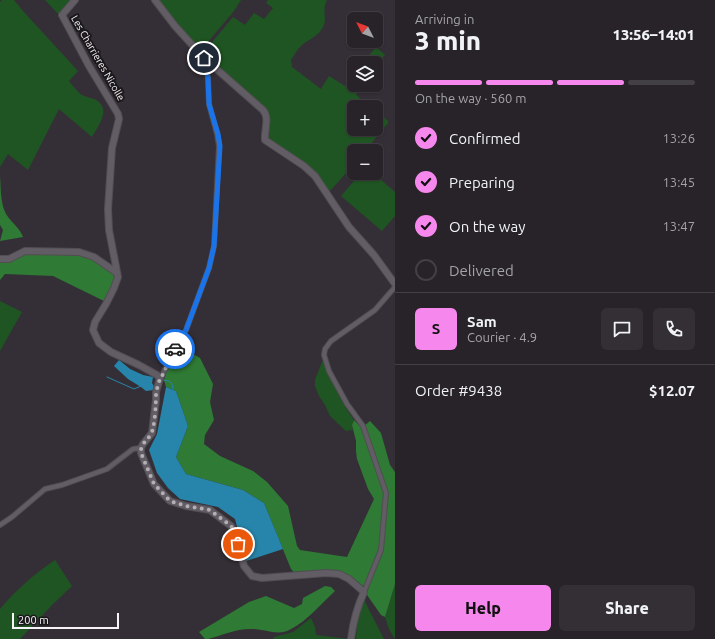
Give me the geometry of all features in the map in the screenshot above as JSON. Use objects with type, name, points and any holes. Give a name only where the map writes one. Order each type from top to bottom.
[{"type":"street","name":"Les Charrieres Nicolle","points":[[75,0],[62,15],[89,66],[118,114],[119,119],[112,148],[108,209],[109,230],[117,273]]},
{"type":"street","points":[[155,0],[175,26],[204,58],[266,114],[265,140],[304,166],[315,176],[349,227],[374,255],[395,284]]},
{"type":"street","points":[[204,58],[208,78],[209,104],[220,146],[214,246],[209,268],[186,330],[173,351],[160,378],[156,392],[152,433],[141,448],[141,453],[154,484],[170,501],[186,506],[210,510],[231,526],[235,533],[244,566],[252,576],[262,578],[326,573],[339,574],[349,578],[364,592]]},
{"type":"street","points":[[0,259],[8,259],[25,251],[79,252],[94,256],[117,273],[118,277],[114,288],[95,322],[94,330],[96,336],[99,343],[111,352],[139,365],[160,378]]},
{"type":"street","points":[[351,639],[353,624],[359,602],[381,550],[386,494],[363,426],[347,404],[329,371],[324,355],[325,349],[331,341],[375,310],[395,287]]},
{"type":"street","points":[[0,525],[12,517],[45,489],[107,470],[133,449],[141,448]]},
{"type":"green space","points":[[2,0],[14,0],[78,71],[69,81],[80,94],[94,99],[103,107],[100,123],[92,137],[59,109],[28,170],[8,154],[0,167],[0,2]]},
{"type":"green space","points":[[45,0],[73,0],[59,15]]},
{"type":"green space","points":[[157,0],[241,0],[234,11],[201,50],[199,50]]},
{"type":"green space","points":[[268,0],[327,0],[325,4],[325,21],[323,27],[316,35],[299,48],[291,60],[292,67],[321,89],[329,76],[345,86],[347,84],[347,92],[358,92],[356,95],[362,100],[347,100],[347,136],[377,136],[371,144],[347,144],[347,172],[330,191],[328,191],[316,174],[267,138],[268,115],[202,54],[233,17],[245,25],[254,13],[264,19],[273,8],[266,3]]},
{"type":"green space","points":[[375,48],[385,55],[383,57],[383,56],[369,56]]},
{"type":"green space","points":[[383,117],[388,121],[383,129]]},
{"type":"green space","points":[[0,176],[1,195],[4,209],[23,237],[0,241],[3,230],[0,225]]},
{"type":"green space","points":[[355,180],[381,180],[395,192],[395,216],[382,231],[341,196]]},
{"type":"green space","points":[[24,253],[79,254],[87,256],[115,274],[116,277],[106,302],[53,276],[5,274],[0,280],[0,260]]},
{"type":"green space","points":[[0,301],[22,312],[0,351]]},
{"type":"green space","points":[[195,355],[200,358],[213,384],[210,402],[214,420],[205,435],[204,444],[220,456],[253,471],[267,482],[288,506],[297,546],[300,550],[347,557],[374,499],[368,489],[357,459],[356,441],[352,425],[354,420],[361,427],[384,493],[379,549],[365,585],[360,585],[339,572],[326,570],[294,572],[291,569],[264,503],[243,490],[186,474],[176,457],[188,426],[176,391],[166,387],[164,380],[170,361]]},
{"type":"green space","points":[[324,361],[337,392],[354,420],[352,425],[353,430],[346,431],[330,416],[319,396],[315,386],[315,380],[322,362]]},
{"type":"green space","points":[[370,421],[381,433],[390,465],[395,472],[395,584],[385,617],[381,615],[365,592],[382,550],[387,493],[364,426]]},
{"type":"green space","points":[[55,560],[72,586],[20,639],[0,639],[0,609],[26,583]]},
{"type":"green space","points":[[395,584],[395,639],[389,629],[385,617]]},
{"type":"green space","points":[[325,586],[331,587],[335,591],[303,622],[286,631],[277,633],[258,629],[247,629],[208,639],[205,639],[199,632],[249,602],[266,596],[294,608],[302,604],[303,598]]},
{"type":"green space","points":[[363,598],[384,639],[356,639],[357,626]]},
{"type":"green space","points":[[311,618],[315,627],[316,635],[348,639],[273,639],[274,637],[293,632]]},
{"type":"water","points":[[119,360],[130,369],[143,375],[153,377],[152,383],[155,388],[154,390],[146,391],[128,379],[114,366]]},
{"type":"water","points":[[166,387],[176,391],[188,426],[176,457],[186,474],[243,490],[264,503],[283,549],[246,561],[235,519],[218,507],[180,499],[168,488],[157,473],[149,450],[157,434]]},
{"type":"waterway","points":[[107,377],[134,389],[141,386]]},
{"type":"waterway","points":[[163,380],[169,381],[172,384],[173,389]]},
{"type":"way so far","points":[[175,349],[160,378],[156,392],[152,433],[142,444],[141,453],[154,484],[170,501],[186,506],[210,510],[222,517],[231,526],[238,544]]},
{"type":"route","points":[[175,349],[186,330],[209,268],[214,246],[220,146],[209,104],[208,78],[204,58]]}]
